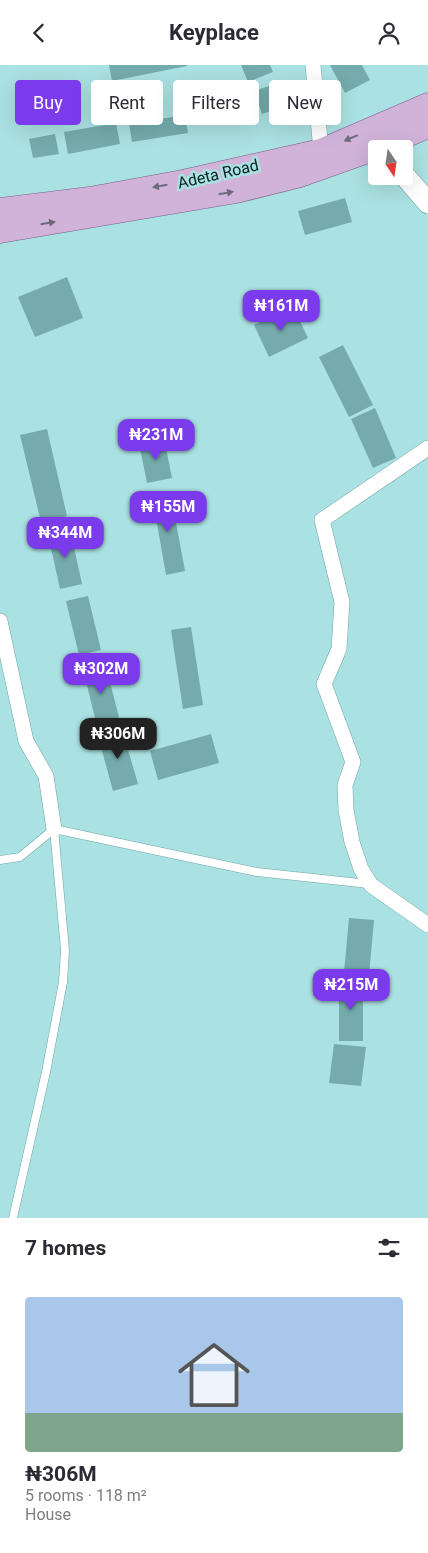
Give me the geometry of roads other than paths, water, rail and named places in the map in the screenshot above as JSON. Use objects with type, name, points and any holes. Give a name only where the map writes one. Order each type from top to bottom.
[{"type":"main road","name":"Adeta Road","points":[[0,210],[90,199],[183,182],[321,151],[428,105]]},
{"type":"main road","name":"Adeta Road","points":[[397,140],[428,126]]},
{"type":"main road","name":"Adeta Road","points":[[0,231],[236,191],[300,175],[368,152]]},
{"type":"street","points":[[313,65],[321,151]]},
{"type":"street","points":[[413,185],[428,203]]},
{"type":"street","points":[[428,448],[322,520],[342,602],[339,649],[324,684],[353,762],[345,785],[346,810],[352,842],[362,869],[371,885],[428,925]]},
{"type":"street","points":[[0,621],[26,741],[46,776],[54,829]]},
{"type":"lane","points":[[54,829],[257,871],[371,885]]},
{"type":"lane","points":[[0,860],[20,857],[54,829]]},
{"type":"lane","points":[[13,1218],[46,1072],[63,982],[65,950],[54,829]]}]
